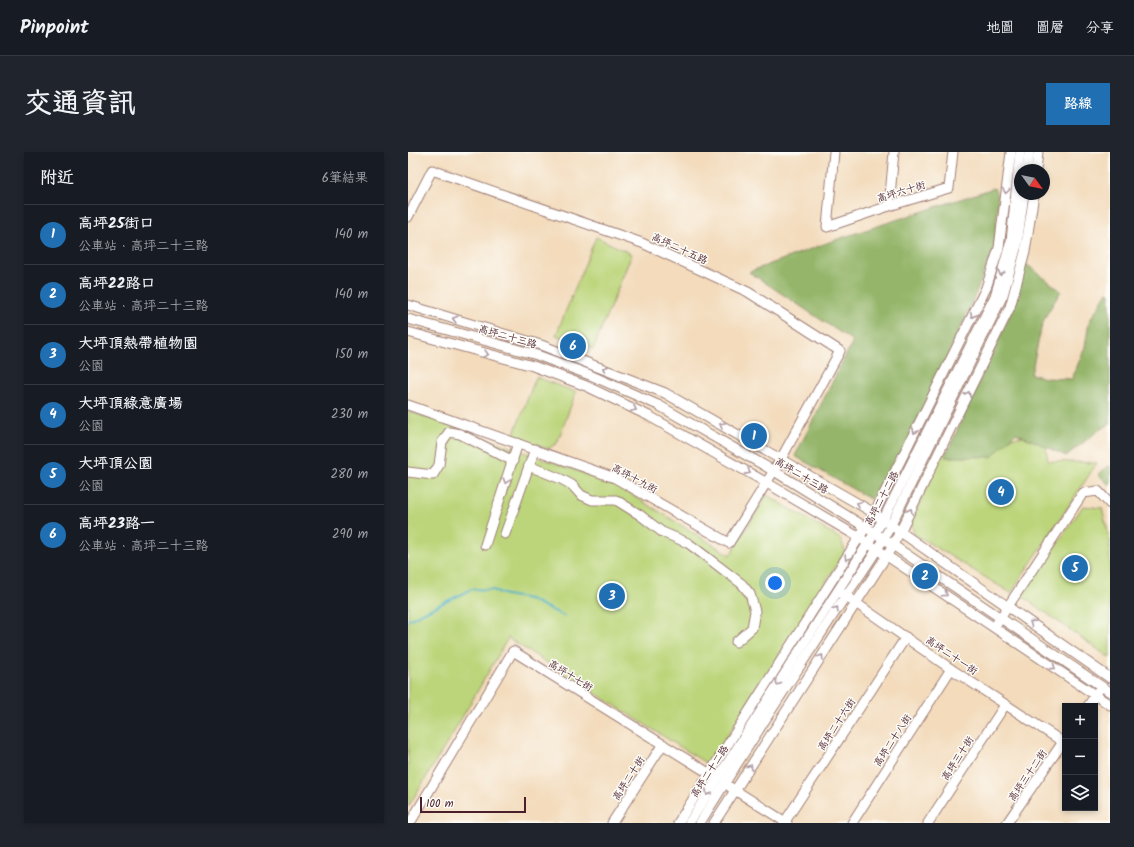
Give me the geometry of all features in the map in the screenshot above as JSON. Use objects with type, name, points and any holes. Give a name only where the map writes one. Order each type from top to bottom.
[{"type":"street","name":"高坪六十街","points":[[834,152],[827,227],[949,188],[952,152]]},
{"type":"street","points":[[889,206],[894,152]]},
{"type":"street","name":"高坪二十二路","points":[[678,823],[717,778],[837,590],[860,538],[874,514],[986,288],[999,248],[1011,152]]},
{"type":"street","name":"高坪二十二路","points":[[689,823],[883,520],[995,296],[1011,241],[1020,152]]},
{"type":"street","points":[[1028,164],[1029,152]]},
{"type":"street","points":[[1037,164],[1038,152]]},
{"type":"street","name":"高坪二十五路","points":[[408,217],[432,170],[642,243],[748,292],[840,351],[781,459]]},
{"type":"street","name":"高坪二十二路","points":[[837,590],[878,549],[884,539],[1003,295],[1017,245],[1023,200]]},
{"type":"street","points":[[714,823],[887,555],[900,532],[1010,307],[1025,252],[1033,200]]},
{"type":"street","name":"高坪二十三路","points":[[408,305],[541,345],[665,393],[874,514],[1009,606],[1109,677]]},
{"type":"street","name":"高坪二十三路","points":[[408,319],[537,355],[590,375],[658,405],[774,471],[866,527],[1110,692]]},
{"type":"street","points":[[408,332],[533,366],[586,386],[650,416],[878,549],[1110,705]]},
{"type":"street","name":"高坪十九街","points":[[408,405],[615,478],[729,543],[781,459]]},
{"type":"street","points":[[408,472],[433,475],[439,465],[442,442],[449,432],[460,434],[513,461]]},
{"type":"street","points":[[485,545],[518,444]]},
{"type":"street","points":[[504,534],[535,450]]},
{"type":"street","points":[[529,466],[572,485],[582,495],[592,500],[616,500],[662,532],[688,543],[742,584],[750,594],[755,611],[752,628],[736,642]]},
{"type":"street","points":[[994,628],[1083,493],[1098,491],[1110,504]]},
{"type":"street","name":"高坪二十一街","points":[[837,590],[951,669],[1062,739]]},
{"type":"street","name":"高坪二十六街","points":[[785,823],[906,637]]},
{"type":"street","name":"高坪十七街","points":[[410,823],[513,651],[717,778],[785,823]]},
{"type":"street","name":"高坪二十八街","points":[[852,823],[951,669]]},
{"type":"street","points":[[1090,703],[1109,677]]},
{"type":"street","name":"高坪三十街","points":[[928,823],[1005,704]]},
{"type":"street","name":"高坪三十二街","points":[[1007,823],[1062,743]]},
{"type":"street","name":"高坪二十街","points":[[612,823],[663,744]]},
{"type":"street","name":"高坪二十二路","points":[[700,823],[717,778]]},
{"type":"green space","points":[[994,188],[998,195],[995,246],[968,312],[901,454],[883,486],[870,499],[795,456],[853,341],[749,272],[835,240]]},
{"type":"green space","points":[[596,237],[632,254],[593,349],[556,335]]},
{"type":"green space","points":[[1026,264],[1061,291],[1045,317],[1031,374],[1045,378],[1072,379],[1085,347],[1089,322],[1107,292],[1110,293],[1110,424],[1099,430],[1066,456],[1016,433],[992,457],[945,457],[1009,317]]},
{"type":"green space","points":[[536,377],[576,392],[557,443],[548,449],[513,436]]},
{"type":"green space","points":[[408,411],[614,484],[730,555],[767,495],[841,539],[845,552],[709,765],[508,638],[452,735],[408,807]]},
{"type":"green space","points":[[1044,433],[1048,461],[1097,463],[1011,593],[914,534],[911,521],[943,452],[991,441]]},
{"type":"green space","points":[[1110,465],[1110,486],[1098,474]]},
{"type":"green space","points":[[1083,506],[1102,508],[1110,540],[1110,658],[1022,596]]},
{"type":"waterway","points":[[408,620],[472,589],[493,590],[506,595],[529,599],[564,616]]},
{"type":"place","name":"高坪23路一","points":[[573,346]]},
{"type":"place","name":"高坪25街口","points":[[754,436]]},
{"type":"place","name":"大坪頂綠意廣場","points":[[1001,492]]},
{"type":"place","name":"大坪頂公園","points":[[1075,568]]},
{"type":"place","name":"高坪22路口","points":[[925,576]]},
{"type":"place","name":"大坪頂熱帶植物園","points":[[612,596]]}]
